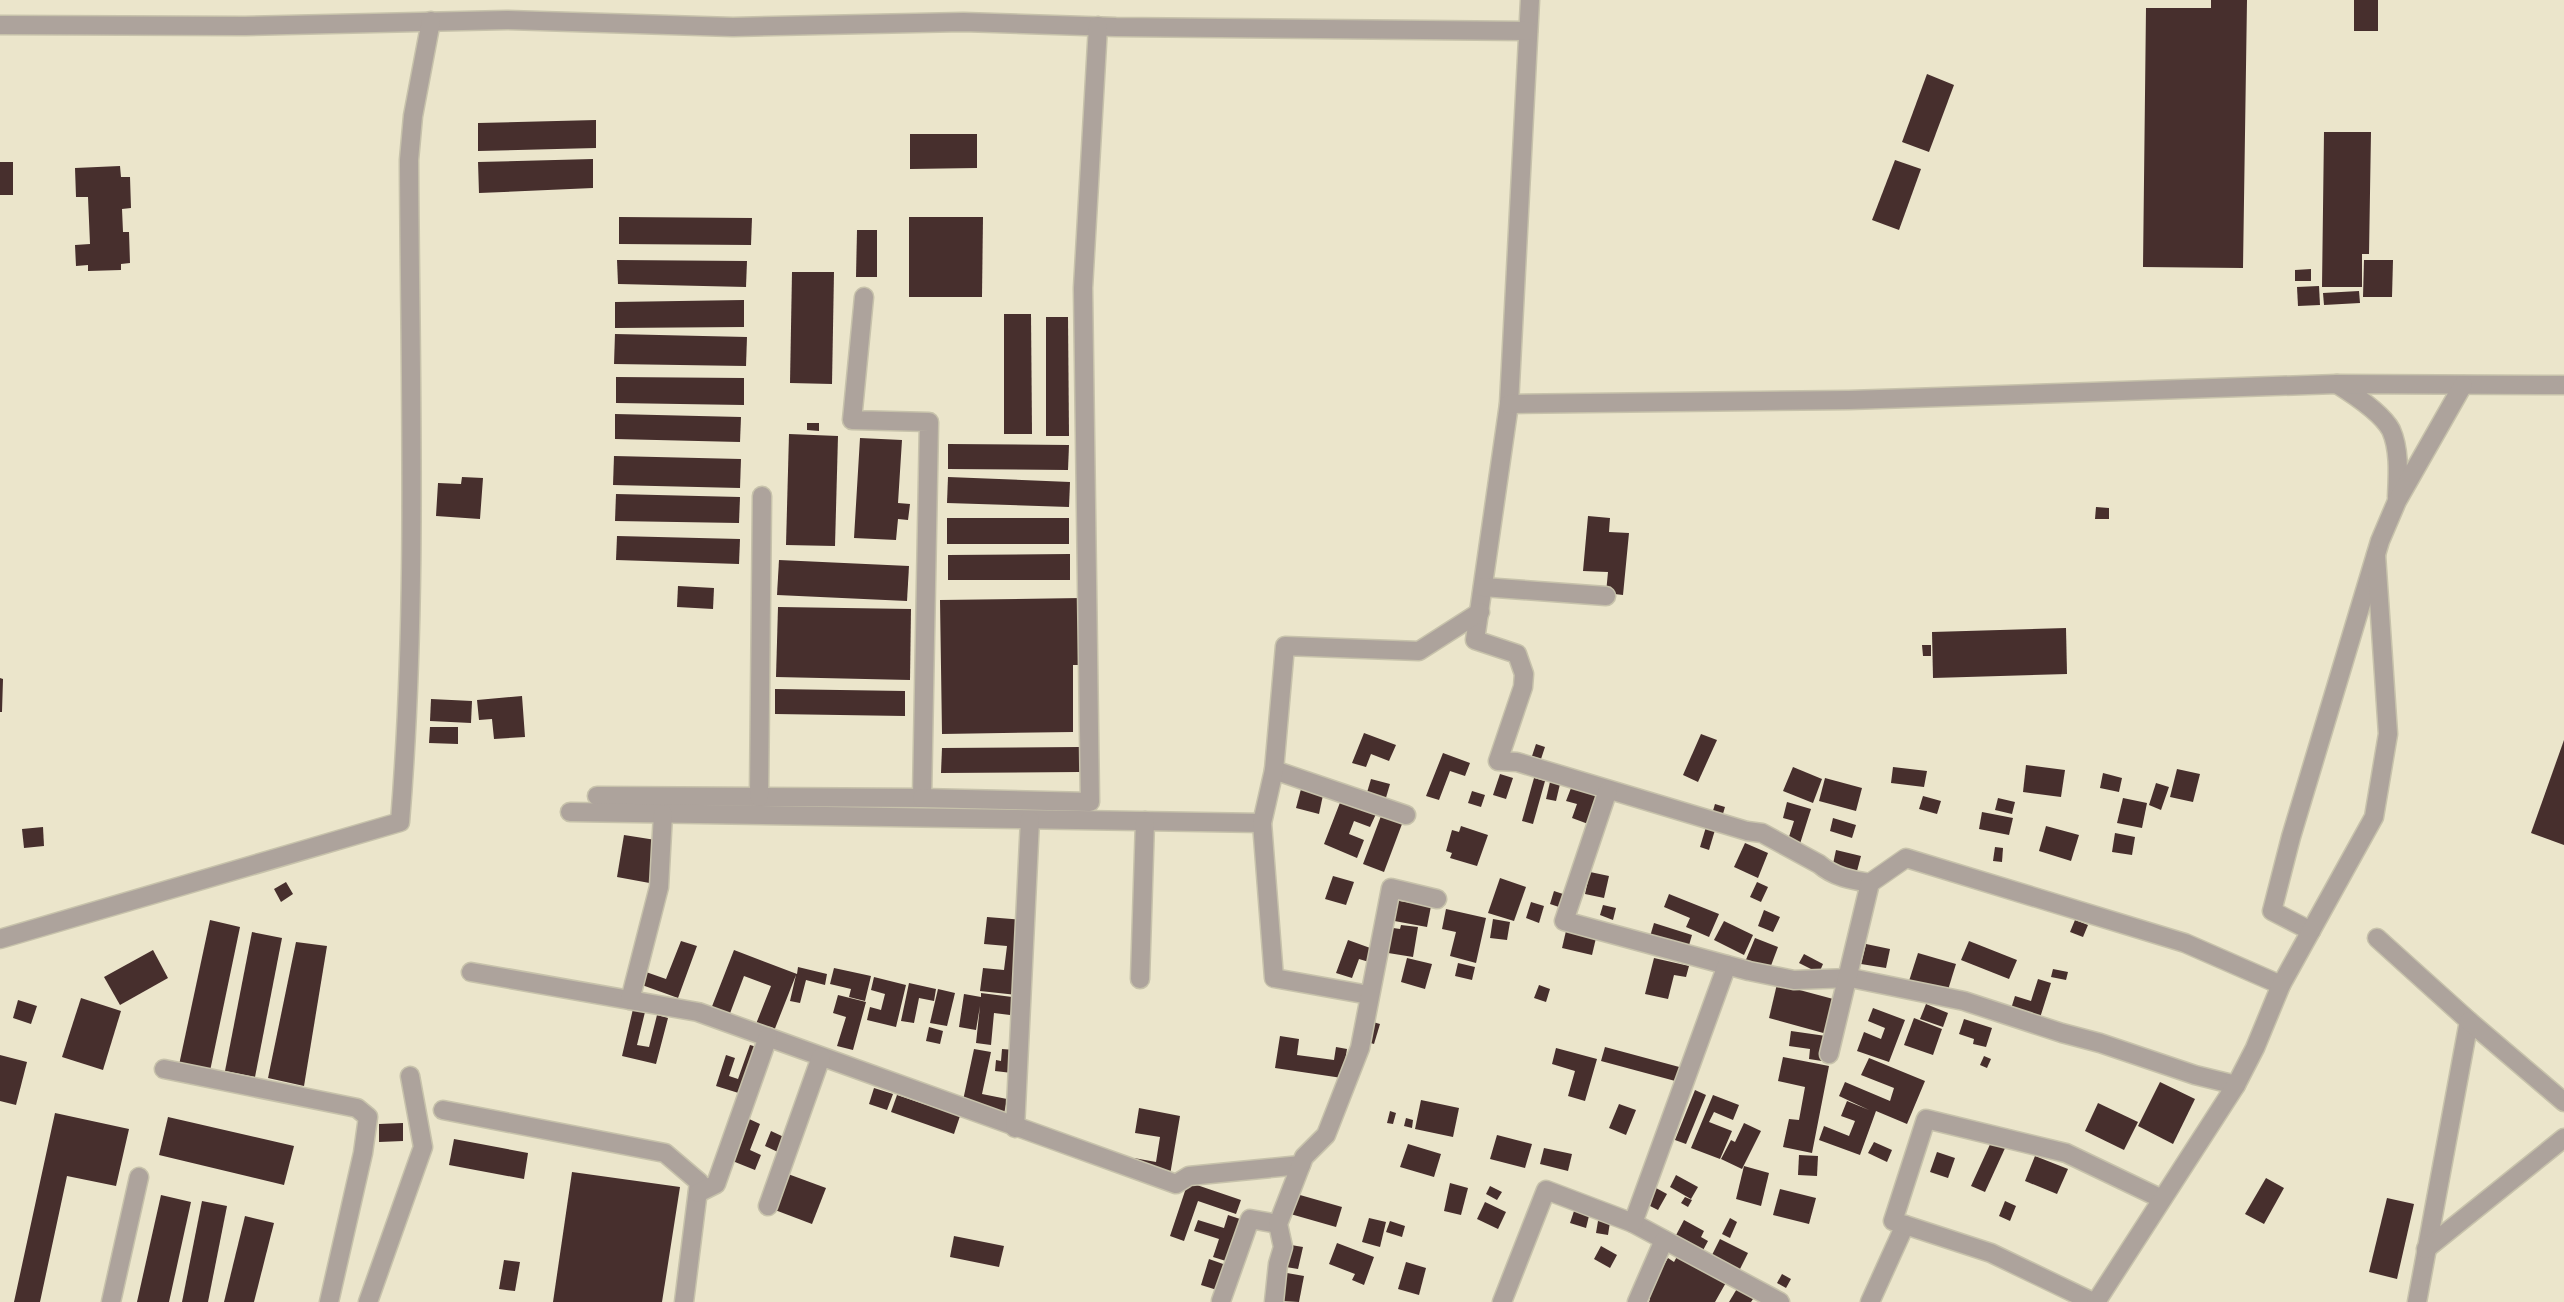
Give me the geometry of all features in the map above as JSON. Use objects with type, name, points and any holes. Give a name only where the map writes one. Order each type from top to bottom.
[{"type":"street","points":[[1530,0],[1509,404],[1475,640],[1517,654],[1524,674],[1523,687],[1498,761],[1517,762],[1747,831],[1762,833],[1844,878],[1870,883]]},
{"type":"street","points":[[0,25],[245,26],[507,20],[733,27],[963,22],[1098,26],[1528,31]]},
{"type":"street","points":[[0,939],[400,822],[408,725],[411,501],[409,160],[413,116],[431,21]]},
{"type":"street","points":[[597,796],[922,798],[1090,802],[1083,288],[1098,26]]},
{"type":"street","points":[[864,297],[852,420],[929,422],[922,798]]},
{"type":"street","points":[[1509,404],[1849,400],[2337,384],[2564,385]]},
{"type":"street","points":[[2337,384],[2365,402],[2391,430],[2398,464],[2397,501]]},
{"type":"street","points":[[2311,931],[2272,911],[2291,837],[2376,555],[2397,501],[2463,385]]},
{"type":"street","points":[[759,797],[762,496]]},
{"type":"street","points":[[2162,1199],[2066,1153],[1926,1119],[1893,1221],[1991,1253],[2095,1302],[2162,1199],[2236,1085],[2255,1048],[2281,985],[2374,817],[2388,734],[2376,555]]},
{"type":"street","points":[[1483,587],[1606,596]]},
{"type":"street","points":[[1368,995],[1274,978],[1262,823],[1274,770],[1285,646],[1419,651],[1480,612]]},
{"type":"street","points":[[1274,770],[1406,815]]},
{"type":"street","points":[[1608,790],[1564,921],[1727,965],[1794,980],[1847,978],[1964,1001],[2062,1033],[2100,1042],[2195,1075],[2236,1085]]},
{"type":"street","points":[[570,812],[1262,823]]},
{"type":"street","points":[[630,1000],[659,887],[663,814]]},
{"type":"street","points":[[1015,1128],[1030,820]]},
{"type":"street","points":[[1140,979],[1145,821]]},
{"type":"street","points":[[1829,1054],[1870,883],[1906,858],[2185,943],[2281,985]]},
{"type":"street","points":[[1274,1302],[1278,1264],[1283,1247],[1278,1224],[1304,1157],[1326,1135],[1360,1048],[1368,995],[1391,888],[1437,899]]},
{"type":"street","points":[[2377,938],[2564,1102]]},
{"type":"street","points":[[1633,1223],[1727,965]]},
{"type":"street","points":[[471,972],[698,1012],[1015,1128],[1176,1184],[1189,1176],[1301,1165]]},
{"type":"street","points":[[2416,1302],[2469,1021]]},
{"type":"street","points":[[698,1193],[716,1184],[768,1037]]},
{"type":"street","points":[[768,1206],[821,1057]]},
{"type":"street","points":[[164,1069],[357,1108],[368,1117],[363,1153],[329,1302]]},
{"type":"street","points":[[371,1302],[423,1147],[410,1076]]},
{"type":"street","points":[[443,1110],[665,1153],[699,1182],[684,1302]]},
{"type":"street","points":[[2426,1250],[2564,1138]]},
{"type":"street","points":[[111,1302],[139,1177]]},
{"type":"street","points":[[1502,1302],[1546,1190],[1633,1223],[1780,1302]]},
{"type":"street","points":[[1221,1301],[1250,1219],[1278,1224]]},
{"type":"street","points":[[1870,1302],[1905,1225]]},
{"type":"street","points":[[1637,1302],[1664,1240]]},
{"type":"building","points":[[2211,0],[2247,0],[2243,268],[2143,267],[2146,8],[2211,8]]},
{"type":"building","points":[[2354,0],[2378,0],[2378,31],[2354,31]]},
{"type":"building","points":[[1927,74],[1954,85],[1929,152],[1902,142]]},
{"type":"building","points":[[596,120],[596,148],[478,151],[478,123]]},
{"type":"building","points":[[2324,132],[2371,132],[2369,254],[2362,254],[2362,287],[2322,287]]},
{"type":"building","points":[[910,134],[977,134],[977,168],[910,169]]},
{"type":"building","points":[[593,159],[593,188],[479,193],[478,162]]},
{"type":"building","points":[[1895,160],[1921,169],[1899,230],[1872,220]]},
{"type":"building","points":[[0,162],[13,162],[13,195],[0,195]]},
{"type":"building","points":[[120,166],[121,177],[130,177],[131,208],[122,209],[123,232],[129,232],[130,263],[121,264],[121,270],[88,271],[88,265],[76,266],[75,245],[90,244],[88,197],[76,197],[75,168]]},
{"type":"building","points":[[619,217],[752,218],[751,245],[619,244]]},
{"type":"building","points":[[909,217],[983,217],[982,297],[909,297]]},
{"type":"building","points":[[857,230],[877,230],[877,277],[856,277]]},
{"type":"building","points":[[617,260],[747,261],[746,287],[618,284]]},
{"type":"building","points":[[2364,260],[2393,260],[2392,297],[2363,297]]},
{"type":"building","points":[[2311,269],[2311,281],[2295,281],[2295,270]]},
{"type":"building","points":[[792,272],[834,272],[832,384],[790,383]]},
{"type":"building","points":[[2319,286],[2320,305],[2298,306],[2297,287]]},
{"type":"building","points":[[2359,291],[2360,303],[2324,305],[2323,293]]},
{"type":"building","points":[[744,300],[744,327],[615,328],[615,302]]},
{"type":"building","points":[[1004,314],[1031,314],[1032,434],[1004,434]]},
{"type":"building","points":[[1046,317],[1068,317],[1069,436],[1046,436]]},
{"type":"building","points":[[615,334],[747,337],[746,366],[614,364]]},
{"type":"building","points":[[616,377],[744,378],[744,405],[616,403]]},
{"type":"building","points":[[615,414],[741,417],[740,442],[615,439]]},
{"type":"building","points":[[807,423],[819,423],[819,431],[807,430]]},
{"type":"building","points":[[789,434],[838,436],[835,546],[786,545]]},
{"type":"building","points":[[860,438],[902,440],[898,503],[910,504],[908,520],[898,519],[896,540],[854,538]]},
{"type":"building","points":[[948,444],[1069,445],[1068,470],[948,469]]},
{"type":"building","points":[[614,456],[741,459],[740,488],[613,485]]},
{"type":"building","points":[[462,477],[483,478],[480,519],[436,516],[438,483],[461,484]]},
{"type":"building","points":[[948,477],[1070,482],[1069,507],[947,503]]},
{"type":"building","points":[[616,494],[740,497],[739,523],[615,521]]},
{"type":"building","points":[[2096,507],[2109,508],[2109,519],[2095,519]]},
{"type":"building","points":[[1588,516],[1610,518],[1609,532],[1629,533],[1623,595],[1606,593],[1608,572],[1583,571]]},
{"type":"building","points":[[947,518],[1069,518],[1069,544],[947,544]]},
{"type":"building","points":[[617,536],[740,539],[739,564],[616,560]]},
{"type":"building","points":[[1070,554],[1070,580],[948,580],[948,555]]},
{"type":"building","points":[[779,560],[909,566],[907,601],[777,595]]},
{"type":"building","points":[[678,586],[714,588],[713,609],[677,607]]},
{"type":"building","points":[[1082,598],[1083,665],[1073,665],[1073,732],[942,734],[940,600]]},
{"type":"building","points":[[778,607],[911,609],[910,680],[776,677]]},
{"type":"building","points":[[2066,628],[2067,674],[1933,678],[1932,632]]},
{"type":"building","points":[[1922,645],[1931,645],[1931,656],[1923,656]]},
{"type":"building","points":[[0,678],[3,679],[2,712],[0,712]]},
{"type":"building","points":[[775,689],[905,691],[905,716],[775,714]]},
{"type":"building","points":[[522,696],[525,737],[494,739],[492,719],[479,720],[477,700]]},
{"type":"building","points":[[431,699],[472,701],[471,723],[430,721]]},
{"type":"building","points":[[430,727],[458,727],[458,744],[429,743]]},
{"type":"building","points":[[1364,733],[1396,745],[1389,761],[1371,754],[1366,767],[1352,763]]},
{"type":"building","points":[[1701,734],[1717,740],[1698,782],[1683,775]]},
{"type":"building","points":[[2564,740],[2564,845],[2531,833]]},
{"type":"building","points":[[1536,744],[1545,747],[1541,759],[1532,756]]},
{"type":"building","points":[[1080,747],[1080,772],[941,773],[942,748]]},
{"type":"building","points":[[1443,753],[1470,763],[1465,776],[1450,771],[1439,800],[1426,796]]},
{"type":"building","points":[[2026,765],[2065,770],[2061,797],[2023,792]]},
{"type":"building","points":[[1793,767],[1822,779],[1813,803],[1783,791]]},
{"type":"building","points":[[1893,767],[1927,771],[1924,787],[1891,783]]},
{"type":"building","points":[[2177,769],[2200,774],[2193,802],[2170,797]]},
{"type":"building","points":[[2103,773],[2122,778],[2119,792],[2100,788]]},
{"type":"building","points":[[1500,774],[1513,778],[1506,799],[1493,795]]},
{"type":"building","points":[[1534,778],[1545,781],[1533,824],[1522,821]]},
{"type":"building","points":[[1825,778],[1862,788],[1856,811],[1819,801]]},
{"type":"building","points":[[1371,779],[1390,784],[1385,801],[1366,796]]},
{"type":"building","points":[[1550,782],[1560,784],[1556,801],[1546,799]]},
{"type":"building","points":[[1573,783],[1602,793],[1591,825],[1572,818],[1577,804],[1566,801]]},
{"type":"building","points":[[2156,783],[2169,787],[2161,810],[2149,805]]},
{"type":"building","points":[[1301,789],[1323,795],[1319,814],[1296,808]]},
{"type":"building","points":[[1472,791],[1485,795],[1481,807],[1468,803]]},
{"type":"building","points":[[1923,796],[1941,801],[1937,814],[1919,809]]},
{"type":"building","points":[[1998,798],[2015,802],[2012,814],[1995,810]]},
{"type":"building","points":[[2123,798],[2147,803],[2142,828],[2117,823]]},
{"type":"building","points":[[1341,800],[1376,814],[1370,827],[1354,821],[1349,834],[1364,840],[1357,858],[1324,844]]},
{"type":"building","points":[[1787,802],[1811,809],[1799,847],[1787,843],[1794,821],[1783,818]]},
{"type":"building","points":[[1715,804],[1725,807],[1722,817],[1712,814]]},
{"type":"building","points":[[1982,812],[2013,818],[2009,835],[1979,829]]},
{"type":"building","points":[[1381,816],[1402,824],[1384,872],[1363,864]]},
{"type":"building","points":[[1833,818],[1856,825],[1852,838],[1830,831]]},
{"type":"building","points":[[1461,826],[1488,835],[1477,866],[1450,858],[1452,853],[1446,851],[1452,830],[1459,832]]},
{"type":"building","points":[[2046,826],[2079,835],[2071,861],[2039,851]]},
{"type":"building","points":[[43,827],[44,846],[24,848],[22,829]]},
{"type":"building","points":[[1706,827],[1715,830],[1709,850],[1700,847]]},
{"type":"building","points":[[2115,833],[2135,837],[2132,855],[2112,852]]},
{"type":"building","points":[[624,835],[662,841],[655,884],[617,877]]},
{"type":"building","points":[[1745,843],[1768,853],[1758,878],[1734,867]]},
{"type":"building","points":[[1995,847],[2003,848],[2002,862],[1993,861]]},
{"type":"building","points":[[1836,850],[1861,856],[1857,871],[1833,864]]},
{"type":"building","points":[[1590,872],[1609,876],[1604,898],[1585,894]]},
{"type":"building","points":[[1333,876],[1354,882],[1346,905],[1325,899]]},
{"type":"building","points":[[1500,878],[1526,887],[1514,921],[1488,913]]},
{"type":"building","points":[[286,882],[293,894],[281,902],[274,889]]},
{"type":"building","points":[[1757,882],[1768,887],[1761,902],[1750,897]]},
{"type":"building","points":[[1554,891],[1563,894],[1559,907],[1550,904]]},
{"type":"building","points":[[1669,894],[1719,914],[1709,937],[1686,927],[1690,918],[1664,907]]},
{"type":"building","points":[[1393,900],[1431,906],[1427,927],[1389,920]]},
{"type":"building","points":[[1531,902],[1544,906],[1539,923],[1526,918]]},
{"type":"building","points":[[1603,905],[1616,908],[1613,920],[1600,915]]},
{"type":"building","points":[[1446,909],[1486,918],[1476,963],[1450,956],[1456,932],[1442,929]]},
{"type":"building","points":[[1764,910],[1780,917],[1773,932],[1758,926]]},
{"type":"building","points":[[987,917],[1025,920],[1017,995],[980,991],[983,968],[1004,970],[1007,946],[984,944]]},
{"type":"building","points":[[1493,919],[1510,922],[1507,940],[1490,938]]},
{"type":"building","points":[[210,920],[240,927],[210,1071],[179,1065]]},
{"type":"building","points":[[2075,920],[2088,925],[2083,937],[2070,932]]},
{"type":"building","points":[[1724,921],[1753,935],[1744,955],[1714,940]]},
{"type":"building","points":[[1654,923],[1692,935],[1687,952],[1649,940]]},
{"type":"building","points":[[1401,925],[1418,927],[1413,957],[1382,952],[1386,927],[1400,929]]},
{"type":"building","points":[[1566,931],[1596,938],[1592,955],[1562,948]]},
{"type":"building","points":[[252,932],[282,938],[255,1077],[225,1071]]},
{"type":"building","points":[[1755,938],[1778,947],[1769,971],[1745,962]]},
{"type":"building","points":[[1348,940],[1373,949],[1369,962],[1359,959],[1352,978],[1336,973]]},
{"type":"building","points":[[681,941],[697,946],[678,998],[642,985],[646,972],[666,979]]},
{"type":"building","points":[[1969,941],[2017,960],[2009,979],[1961,960]]},
{"type":"building","points":[[296,942],[327,946],[304,1086],[268,1078]]},
{"type":"building","points":[[1866,944],[1890,949],[1886,968],[1861,964]]},
{"type":"building","points":[[153,950],[168,978],[120,1005],[104,977]]},
{"type":"building","points":[[734,950],[797,974],[798,967],[827,974],[825,985],[806,980],[800,1003],[790,1001],[796,975],[774,1031],[756,1024],[771,986],[744,976],[729,1016],[711,1009]]},
{"type":"building","points":[[1918,953],[1956,964],[1947,993],[1909,981]]},
{"type":"building","points":[[1804,954],[1823,964],[1819,973],[1799,963]]},
{"type":"building","points":[[1407,958],[1432,964],[1425,989],[1401,982]]},
{"type":"building","points":[[1654,958],[1689,966],[1686,977],[1674,975],[1668,999],[1645,994]]},
{"type":"building","points":[[1458,963],[1475,967],[1472,980],[1455,976]]},
{"type":"building","points":[[834,968],[871,976],[865,1001],[849,997],[851,989],[830,984]]},
{"type":"building","points":[[2053,969],[2068,972],[2066,980],[2051,977]]},
{"type":"building","points":[[874,977],[906,985],[896,1027],[867,1020],[870,1007],[881,1010],[885,994],[871,990]]},
{"type":"building","points":[[2038,979],[2051,983],[2039,1021],[2010,1012],[2015,996],[2031,1001]]},
{"type":"building","points":[[909,983],[936,989],[934,1001],[919,998],[914,1023],[901,1021]]},
{"type":"building","points":[[1777,984],[1837,1000],[1827,1034],[1769,1018]]},
{"type":"building","points":[[1539,985],[1550,989],[1546,1002],[1534,998]]},
{"type":"building","points":[[938,989],[955,993],[947,1026],[930,1023]]},
{"type":"building","points":[[981,993],[1021,998],[1019,1016],[994,1013],[991,1045],[976,1043],[980,1006],[976,1030],[959,1027],[964,994],[981,997]]},
{"type":"building","points":[[838,995],[866,1002],[853,1050],[837,1046],[846,1017],[833,1013]]},
{"type":"building","points":[[81,998],[121,1011],[103,1070],[62,1057]]},
{"type":"building","points":[[18,1000],[37,1006],[31,1024],[13,1018]]},
{"type":"building","points":[[1926,1004],[1948,1013],[1943,1027],[1920,1019]]},
{"type":"building","points":[[1873,1008],[1905,1020],[1889,1062],[1857,1051],[1864,1032],[1881,1039],[1885,1028],[1868,1021]]},
{"type":"building","points":[[633,1009],[645,1012],[637,1045],[649,1047],[657,1015],[668,1018],[656,1064],[622,1056]]},
{"type":"building","points":[[1914,1018],[1942,1029],[1933,1055],[1904,1045]]},
{"type":"building","points":[[1964,1019],[1992,1028],[1986,1047],[1973,1044],[1974,1039],[1959,1034]]},
{"type":"building","points":[[1373,1022],[1380,1024],[1374,1044],[1367,1042]]},
{"type":"building","points":[[929,1027],[943,1031],[940,1044],[926,1041]]},
{"type":"building","points":[[1791,1031],[1826,1036],[1822,1061],[1809,1059],[1810,1049],[1789,1046]]},
{"type":"building","points":[[1280,1036],[1299,1039],[1297,1055],[1334,1060],[1336,1047],[1347,1049],[1342,1078],[1275,1068]]},
{"type":"building","points":[[750,1045],[760,1048],[745,1095],[716,1086],[726,1055],[735,1058],[729,1076],[738,1079]]},
{"type":"building","points":[[1605,1047],[1683,1068],[1679,1082],[1601,1061]]},
{"type":"building","points":[[1556,1048],[1597,1059],[1585,1101],[1568,1096],[1575,1071],[1552,1064]]},
{"type":"building","points":[[974,1049],[991,1052],[982,1094],[1007,1099],[1004,1114],[962,1105]]},
{"type":"building","points":[[1002,1049],[1015,1050],[1012,1073],[995,1071],[996,1060],[1001,1061]]},
{"type":"building","points":[[0,1055],[27,1062],[16,1105],[0,1101]]},
{"type":"building","points":[[1984,1056],[1991,1059],[1987,1068],[1980,1065]]},
{"type":"building","points":[[1783,1057],[1829,1066],[1812,1153],[1783,1147],[1789,1119],[1799,1120],[1805,1087],[1778,1081]]},
{"type":"building","points":[[1869,1058],[1925,1081],[1907,1124],[1876,1111],[1860,1155],[1819,1140],[1824,1126],[1849,1136],[1855,1121],[1841,1116],[1847,1101],[1869,1110],[1839,1096],[1845,1082],[1890,1101],[1894,1088],[1861,1075]]},
{"type":"building","points":[[2160,1082],[2195,1099],[2173,1144],[2138,1126]]},
{"type":"building","points":[[874,1088],[893,1094],[887,1110],[869,1104]]},
{"type":"building","points":[[1695,1090],[1706,1095],[1686,1144],[1675,1140]]},
{"type":"building","points":[[897,1095],[960,1116],[954,1134],[891,1112]]},
{"type":"building","points":[[1713,1095],[1739,1105],[1733,1120],[1714,1112],[1709,1122],[1732,1131],[1720,1159],[1691,1148]]},
{"type":"building","points":[[1421,1100],[1459,1108],[1453,1137],[1415,1129]]},
{"type":"building","points":[[2098,1103],[2138,1122],[2124,1150],[2085,1131]]},
{"type":"building","points":[[1619,1104],[1636,1110],[1626,1135],[1609,1128]]},
{"type":"building","points":[[1139,1108],[1180,1116],[1170,1175],[1132,1169],[1134,1158],[1156,1162],[1160,1137],[1135,1133]]},
{"type":"building","points":[[1390,1111],[1396,1113],[1393,1124],[1387,1123]]},
{"type":"building","points":[[55,1113],[129,1129],[116,1186],[67,1176],[40,1302],[14,1302]]},
{"type":"building","points":[[168,1117],[294,1146],[284,1185],[159,1155]]},
{"type":"building","points":[[747,1118],[760,1124],[750,1150],[761,1155],[755,1170],[730,1160]]},
{"type":"building","points":[[1406,1118],[1413,1120],[1412,1128],[1404,1126]]},
{"type":"building","points":[[403,1123],[403,1141],[379,1142],[379,1124]]},
{"type":"building","points":[[1744,1123],[1761,1131],[1742,1169],[1721,1159],[1731,1140],[1735,1142]]},
{"type":"building","points":[[771,1131],[786,1138],[780,1153],[765,1146]]},
{"type":"building","points":[[1497,1135],[1532,1144],[1525,1168],[1490,1159]]},
{"type":"building","points":[[454,1139],[528,1153],[524,1179],[449,1165]]},
{"type":"building","points":[[1992,1140],[2006,1146],[1985,1192],[1971,1186]]},
{"type":"building","points":[[1874,1142],[1892,1150],[1887,1162],[1868,1153]]},
{"type":"building","points":[[1408,1144],[1441,1154],[1434,1177],[1400,1167]]},
{"type":"building","points":[[1544,1148],[1572,1154],[1568,1171],[1540,1164]]},
{"type":"building","points":[[1937,1152],[1955,1158],[1948,1178],[1930,1172]]},
{"type":"building","points":[[1799,1155],[1818,1156],[1817,1176],[1798,1175]]},
{"type":"building","points":[[2035,1156],[2068,1169],[2057,1194],[2025,1181]]},
{"type":"building","points":[[1744,1166],[1769,1173],[1761,1206],[1736,1199]]},
{"type":"building","points":[[572,1172],[680,1187],[662,1302],[553,1302]]},
{"type":"building","points":[[788,1174],[826,1188],[812,1224],[775,1210]]},
{"type":"building","points":[[1676,1175],[1698,1187],[1691,1199],[1670,1187]]},
{"type":"building","points":[[2266,1178],[2284,1188],[2264,1224],[2245,1214]]},
{"type":"building","points":[[1188,1182],[1241,1200],[1236,1214],[1198,1201],[1184,1241],[1170,1236]]},
{"type":"building","points":[[1450,1183],[1468,1188],[1461,1215],[1444,1211]]},
{"type":"building","points":[[1490,1186],[1502,1192],[1497,1200],[1486,1194]]},
{"type":"building","points":[[1656,1188],[1667,1194],[1658,1210],[1646,1204]]},
{"type":"building","points":[[1780,1189],[1816,1198],[1809,1224],[1773,1215]]},
{"type":"building","points":[[1293,1193],[1342,1207],[1336,1227],[1287,1213]]},
{"type":"building","points":[[161,1195],[191,1202],[169,1302],[137,1302]]},
{"type":"building","points":[[1685,1197],[1692,1200],[1688,1207],[1681,1203]]},
{"type":"building","points":[[2387,1198],[2414,1204],[2397,1279],[2369,1272]]},
{"type":"building","points":[[202,1201],[227,1206],[208,1302],[182,1302]]},
{"type":"building","points":[[2005,1201],[2016,1206],[2010,1221],[1999,1216]]},
{"type":"building","points":[[1485,1202],[1506,1212],[1498,1229],[1477,1219]]},
{"type":"building","points":[[1575,1208],[1590,1212],[1586,1228],[1570,1223]]},
{"type":"building","points":[[1228,1215],[1240,1219],[1226,1261],[1213,1257],[1219,1239],[1194,1231],[1198,1220],[1224,1228]]},
{"type":"building","points":[[245,1216],[274,1223],[254,1302],[224,1302]]},
{"type":"building","points":[[1369,1218],[1386,1222],[1380,1247],[1362,1242]]},
{"type":"building","points":[[1730,1218],[1737,1222],[1730,1238],[1722,1234]]},
{"type":"building","points":[[1684,1220],[1704,1231],[1701,1237],[1708,1241],[1701,1254],[1674,1239]]},
{"type":"building","points":[[1390,1221],[1405,1226],[1402,1237],[1386,1232]]},
{"type":"building","points":[[1598,1221],[1610,1222],[1608,1235],[1596,1233]]},
{"type":"building","points":[[954,1236],[1004,1246],[999,1267],[950,1257]]},
{"type":"building","points":[[1720,1239],[1748,1253],[1739,1271],[1711,1257]]},
{"type":"building","points":[[1337,1243],[1374,1257],[1364,1285],[1352,1280],[1355,1274],[1329,1264]]},
{"type":"building","points":[[1291,1245],[1303,1247],[1298,1269],[1286,1267]]},
{"type":"building","points":[[1601,1246],[1617,1255],[1610,1268],[1594,1259]]},
{"type":"building","points":[[1680,1251],[1728,1279],[1715,1302],[1649,1302],[1650,1299],[1645,1297],[1668,1258],[1674,1262]]},
{"type":"building","points":[[1209,1259],[1226,1265],[1217,1290],[1201,1285]]},
{"type":"building","points":[[504,1260],[520,1262],[515,1291],[499,1289]]},
{"type":"building","points":[[1406,1262],[1426,1268],[1419,1295],[1398,1289]]},
{"type":"building","points":[[1287,1273],[1304,1276],[1299,1302],[1281,1301]]},
{"type":"building","points":[[1782,1274],[1791,1279],[1786,1288],[1777,1283]]},
{"type":"building","points":[[1738,1287],[1755,1296],[1751,1302],[1729,1302]]}]
